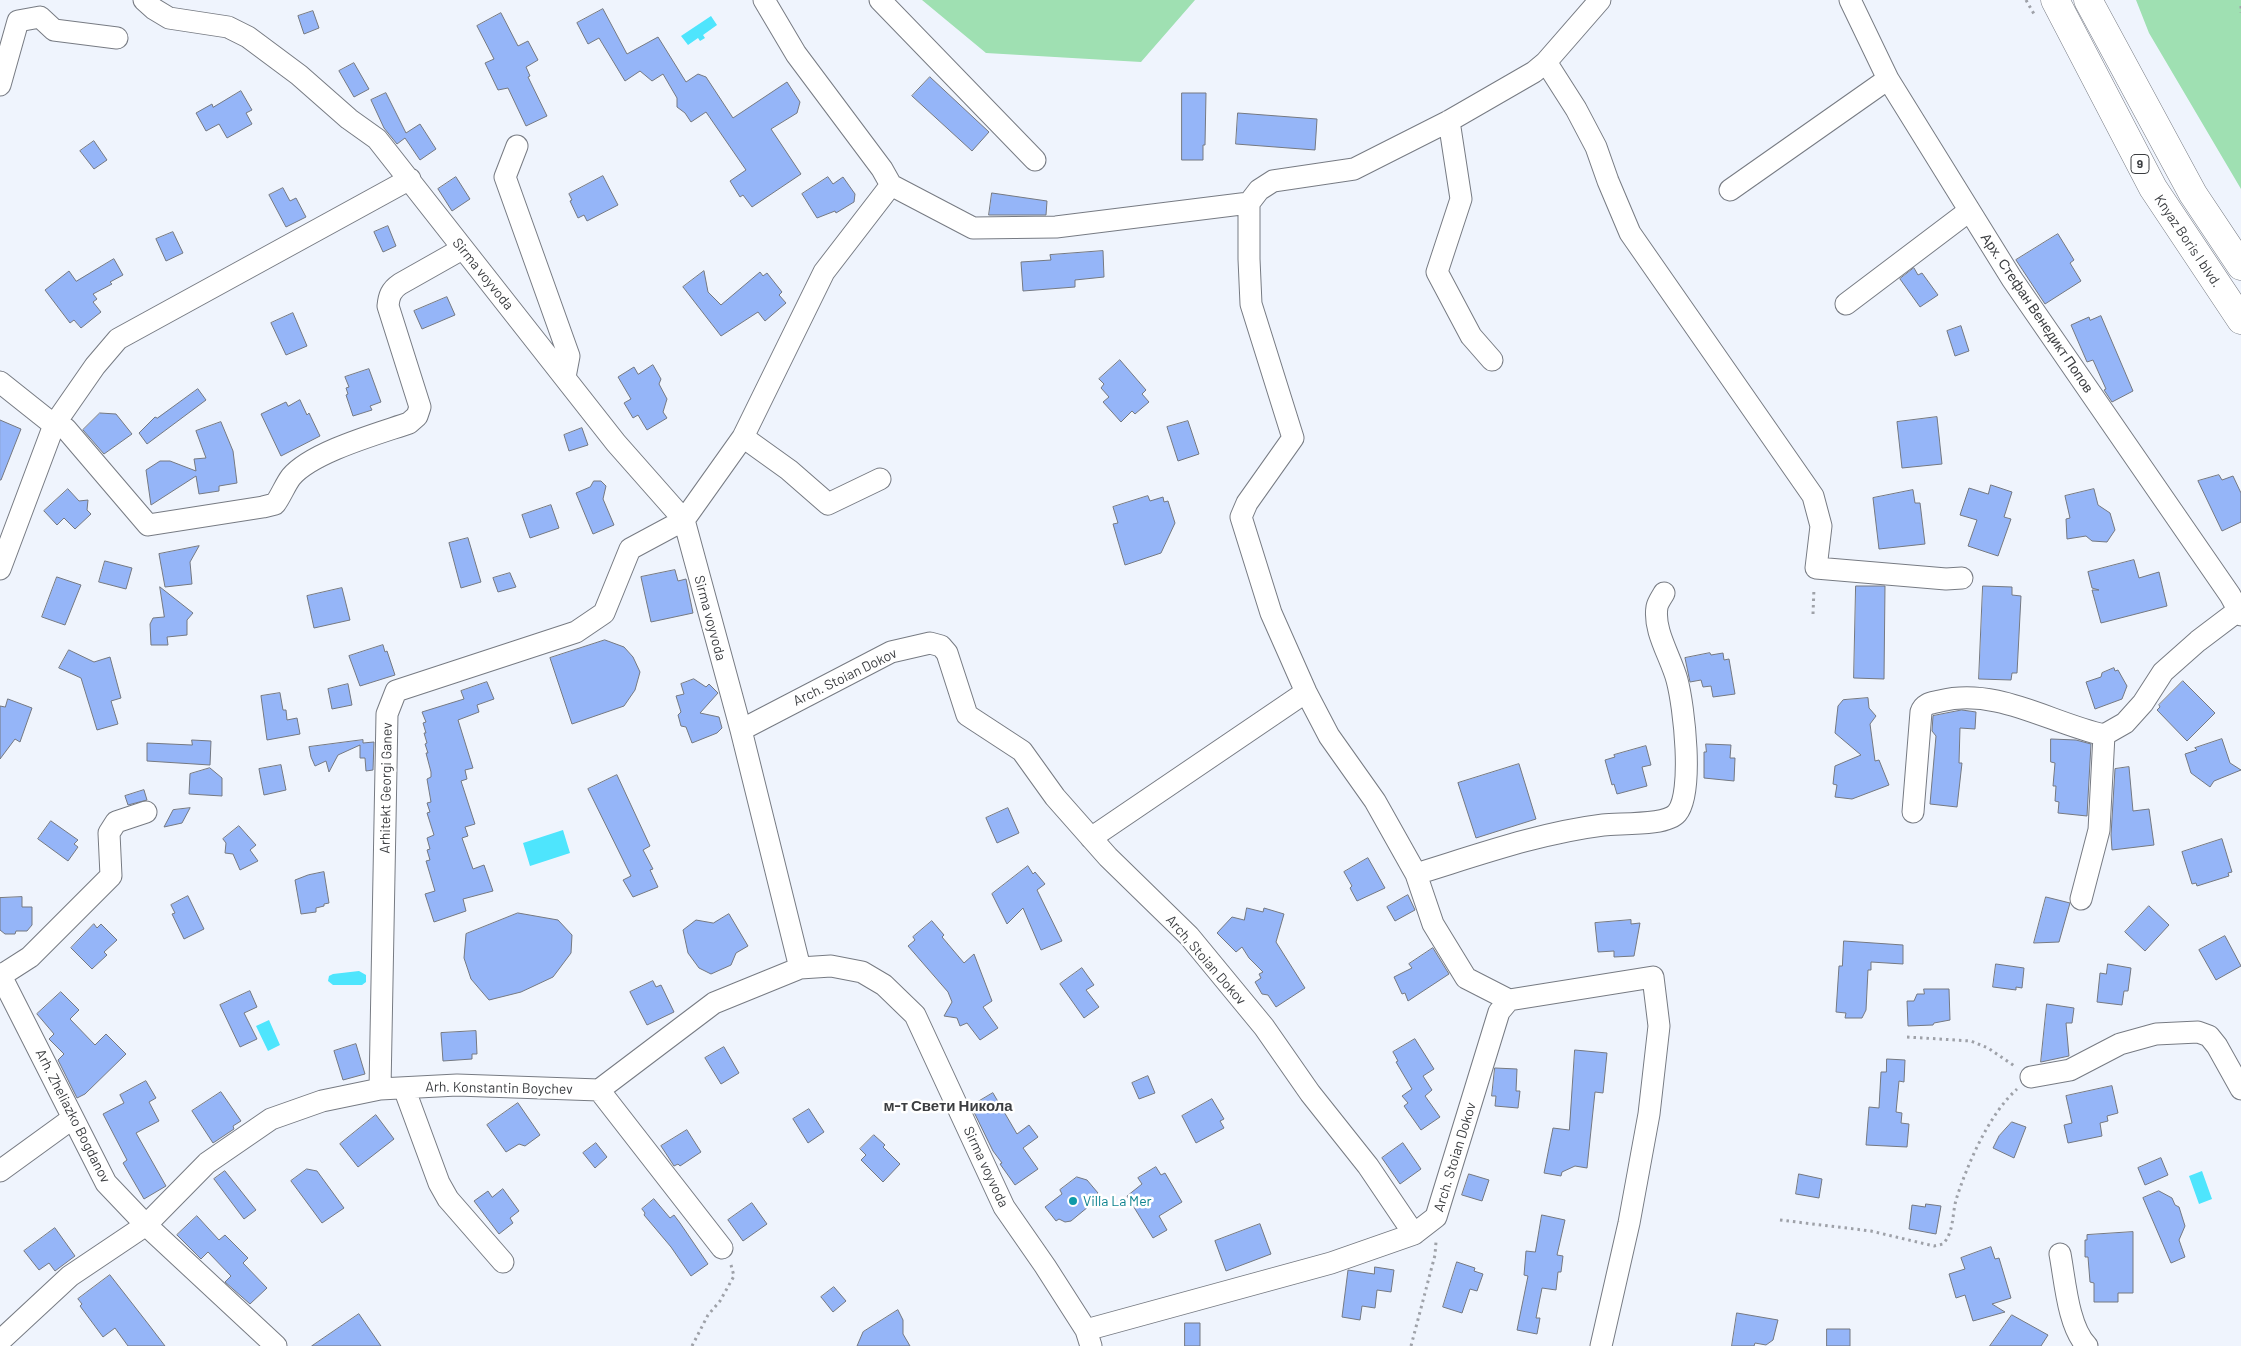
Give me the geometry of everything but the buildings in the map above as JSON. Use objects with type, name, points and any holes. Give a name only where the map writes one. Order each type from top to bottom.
[{"type":"highway","name":"Knyaz Boris I blvd.","points":[[2055,0],[2153,188],[2241,320]]},
{"type":"highway","name":"9","points":[[2088,0],[2193,194],[2241,266]]},
{"type":"street","name":"Sirma voyvoda","points":[[144,0],[169,18],[228,28],[248,37],[299,74],[349,119],[377,139],[616,443],[684,520],[740,730],[800,968],[831,966],[862,972],[884,985],[915,1015],[1004,1207],[1045,1266],[1089,1338]]},
{"type":"street","points":[[764,0],[796,54],[882,169],[891,185],[974,228],[1056,227],[1249,203]]},
{"type":"street","points":[[880,0],[1035,160]]},
{"type":"street","points":[[1600,0],[1546,62],[1534,72],[1449,121],[1354,169],[1273,181],[1259,190],[1249,203],[1251,304],[1293,438],[1247,503],[1242,517],[1271,613],[1306,692],[1329,736],[1375,801],[1416,874],[1433,924],[1466,978],[1509,1000],[1653,977],[1659,1026],[1649,1114],[1629,1223],[1601,1346]]},
{"type":"street","name":"Арх. Стефан Венедикт Попов","points":[[1850,0],[1888,79],[2012,279],[2128,445],[2240,613]]},
{"type":"street","points":[[0,85],[18,21],[40,17],[54,30],[117,38]]},
{"type":"street","points":[[1546,62],[1576,109],[1596,147],[1608,182],[1630,233],[1813,496],[1821,526],[1816,568],[1946,579],[1962,578]]},
{"type":"street","points":[[1730,190],[1888,79]]},
{"type":"street","points":[[1449,121],[1461,199],[1436,272],[1471,336],[1492,360]]},
{"type":"street","points":[[518,146],[505,177],[569,356],[565,377]]},
{"type":"street","points":[[0,569],[54,425],[95,366],[118,339],[410,179]]},
{"type":"street","points":[[684,520],[743,437],[824,272],[891,185]]},
{"type":"street","points":[[1846,304],[1969,210]]},
{"type":"street","points":[[0,382],[54,425],[66,429],[148,525],[275,504],[291,478],[307,465],[329,452],[409,423],[417,416],[420,407],[388,306],[389,297],[400,284],[462,249]]},
{"type":"street","points":[[743,437],[789,470],[828,504],[880,479]]},
{"type":"street","name":"Arhitekt Georgi Ganev","points":[[380,1089],[387,714],[396,691],[576,632],[604,613],[630,549],[684,520]]},
{"type":"street","points":[[1416,874],[1533,837],[1604,825],[1662,821],[1676,815],[1684,802],[1687,745],[1677,680],[1658,624],[1657,606],[1664,593]]},
{"type":"street","points":[[1913,812],[1921,712],[1929,703],[1958,696],[1992,700],[2032,711],[2081,730],[2104,735],[2125,723],[2143,702],[2163,672],[2198,641],[2240,613]]},
{"type":"street","name":"Arch. Stoian Dokov","points":[[740,730],[891,652],[930,643],[942,646],[947,653],[967,715]]},
{"type":"street","points":[[1091,838],[1306,692]]},
{"type":"street","name":"Arch, Stoian Dokov","points":[[967,715],[1022,751],[1055,797],[1091,838],[1189,936],[1264,1027],[1310,1093],[1368,1166],[1414,1234]]},
{"type":"street","points":[[2080,899],[2099,830],[2104,735]]},
{"type":"street","points":[[1,974],[30,957],[111,876],[109,833],[116,822],[146,812]]},
{"type":"street","points":[[722,1248],[599,1090],[714,1003],[800,968]]},
{"type":"street","name":"Arh. Zheliazko Bogdanov","points":[[1,974],[106,1183],[146,1225],[276,1346]]},
{"type":"street","name":"Arch. Stoian Dokov","points":[[1089,1338],[1331,1263],[1414,1234],[1436,1217],[1499,1012],[1509,1000]]},
{"type":"street","points":[[2031,1077],[2070,1070],[2120,1044],[2156,1034],[2198,1032],[2209,1036],[2217,1046],[2241,1089]]},
{"type":"street","name":"Arh. Konstantin Boychev","points":[[0,1341],[70,1276],[146,1225],[207,1163],[271,1119],[322,1101],[380,1089],[456,1085],[599,1090]]},
{"type":"street","points":[[404,1088],[439,1183],[448,1199],[503,1262]]},
{"type":"street","points":[[0,1171],[73,1118]]},
{"type":"street","points":[[2060,1254],[2072,1314],[2077,1329],[2087,1346]]},
{"type":"path","points":[[2241,6],[2241,13]]},
{"type":"path","points":[[1812,614],[1816,568]]},
{"type":"path","points":[[1780,1220],[1871,1232],[1934,1246],[1943,1244],[1950,1232],[1956,1201],[1977,1148],[2006,1099],[2031,1077],[1988,1048],[1971,1042],[1907,1038]]},
{"type":"path","points":[[1411,1346],[1435,1256],[1436,1217]]},
{"type":"path","points":[[692,1346],[708,1315],[720,1301],[734,1276],[733,1269],[722,1248]]},
{"type":"green space","points":[[922,0],[1195,0],[1141,62],[986,53]]},
{"type":"green space","points":[[2136,0],[2241,0],[2241,189],[2149,33]]},
{"type":"water","points":[[711,16],[717,25],[703,35],[705,38],[700,41],[698,38],[688,45],[681,36]]},
{"type":"water","points":[[563,830],[570,853],[530,866],[523,843]]},
{"type":"water","points":[[359,971],[366,975],[366,982],[362,985],[333,985],[328,981],[329,976],[333,974]]},
{"type":"water","points":[[269,1020],[280,1045],[268,1051],[256,1026]]},
{"type":"water","points":[[2202,1171],[2212,1199],[2199,1204],[2189,1176]]},
{"type":"place","name":"Villa La Mer","points":[[1073,1201]]},
{"type":"district","name":"м-т Свети Никола","points":[[948,1106]]}]
